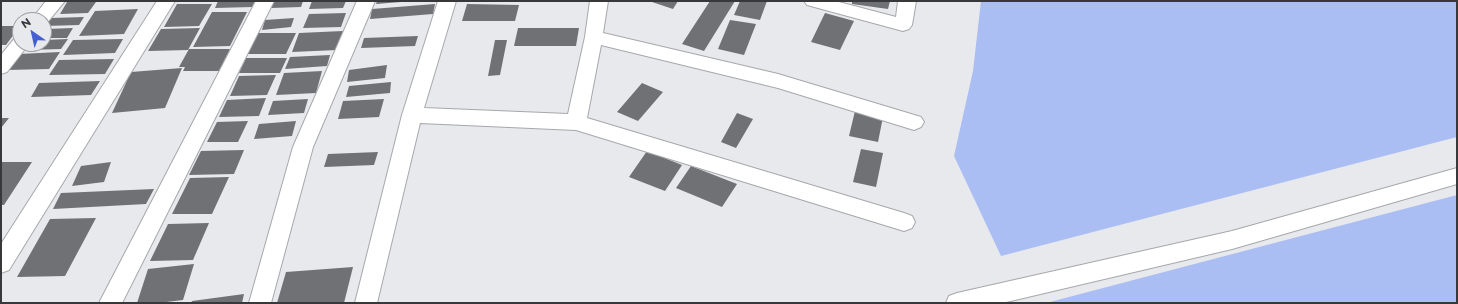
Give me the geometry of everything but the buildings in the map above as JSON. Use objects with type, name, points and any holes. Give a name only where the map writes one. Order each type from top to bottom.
[{"type":"street","points":[[47,12],[56,1]]},
{"type":"street","points":[[1,263],[166,1]]},
{"type":"street","points":[[110,303],[265,1]]},
{"type":"street","points":[[260,303],[303,147],[366,1]]},
{"type":"street","points":[[366,303],[412,115],[447,1]]},
{"type":"street","points":[[576,122],[594,37],[599,1]]},
{"type":"street","points":[[813,1],[903,25],[907,1]]},
{"type":"street","points":[[594,37],[778,81],[914,122]]},
{"type":"street","points":[[1,67],[13,52]]},
{"type":"street","points":[[412,115],[576,122],[904,222]]},
{"type":"street","points":[[957,303],[1232,240],[1457,176]]},
{"type":"shaded area","points":[[981,1],[1457,1],[1457,137],[1001,256],[954,156],[973,71]]},
{"type":"shaded area","points":[[1457,195],[1457,303],[1046,303]]}]
